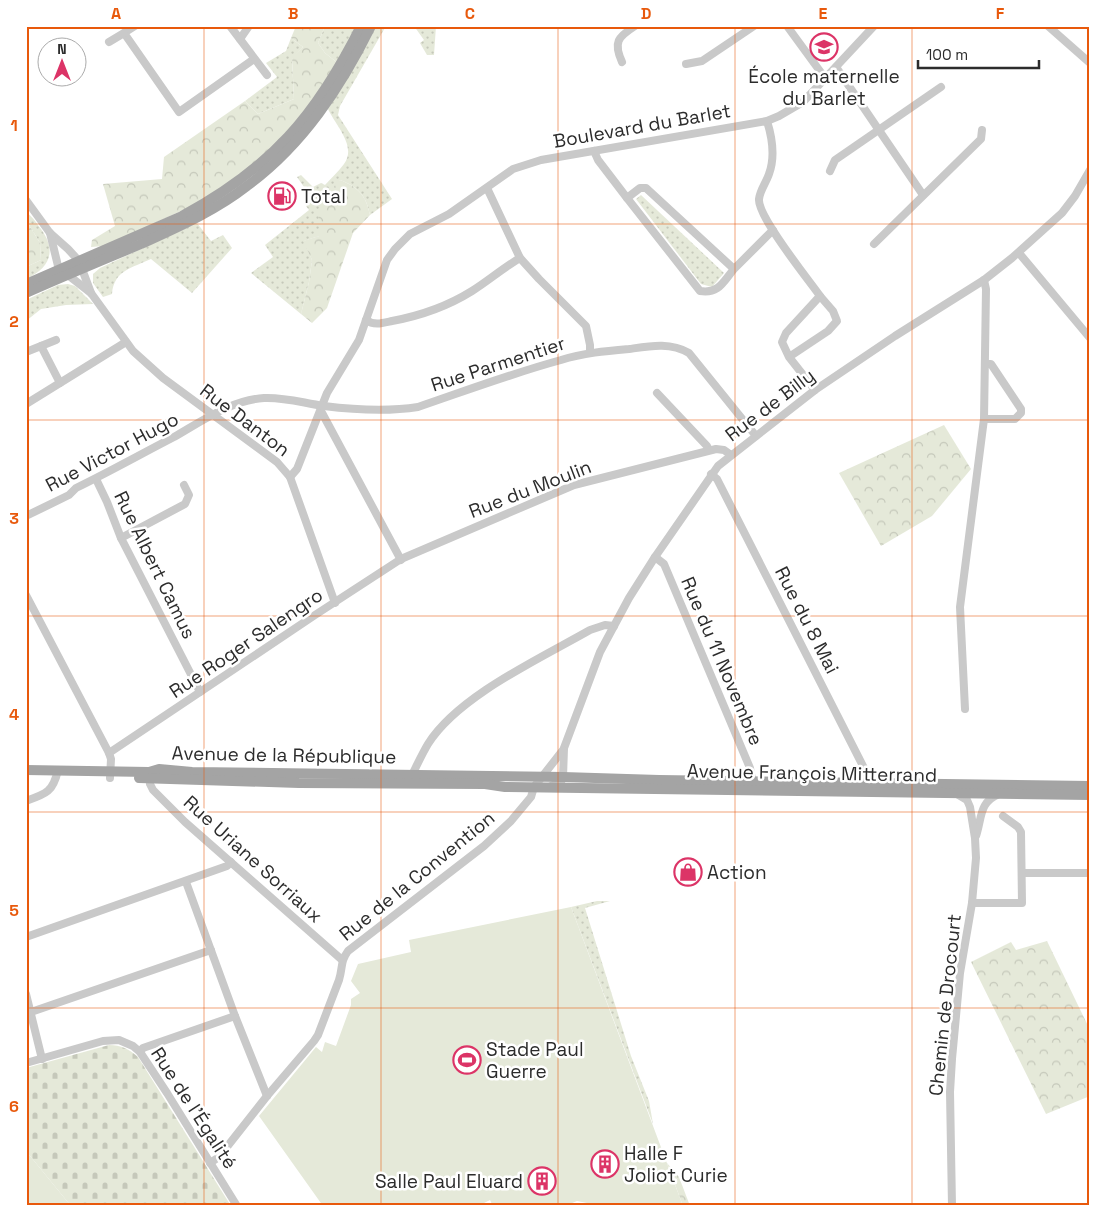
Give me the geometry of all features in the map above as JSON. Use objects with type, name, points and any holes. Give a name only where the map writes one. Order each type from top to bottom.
[{"type":"main road","points":[[81,265],[196,208],[242,179],[260,165],[286,140],[317,102],[332,80],[361,26]]},
{"type":"main road","points":[[26,284],[64,272],[167,232],[204,214],[238,193],[265,172],[292,146],[325,106],[357,54],[371,26]]},
{"type":"main road","points":[[26,293],[64,272]]},
{"type":"main road","name":"Avenue de la République","points":[[26,770],[57,774],[149,775],[299,783],[485,784],[505,787],[534,787]]},
{"type":"main road","name":"Avenue de la République","points":[[149,775],[159,770],[542,777]]},
{"type":"main road","name":"Avenue de la République","points":[[26,777],[57,774]]},
{"type":"main road","name":"Avenue François Mitterrand","points":[[542,777],[563,776],[753,786]]},
{"type":"main road","name":"Avenue François Mitterrand","points":[[866,787],[976,794],[997,790],[1090,786]]},
{"type":"main road","name":"Avenue François Mitterrand","points":[[534,787],[866,787],[997,790],[1090,796]]},
{"type":"street","points":[[109,42],[135,26]]},
{"type":"street","points":[[230,26],[267,75]]},
{"type":"street","points":[[240,39],[249,26]]},
{"type":"street","points":[[622,62],[618,52],[618,40],[634,26]]},
{"type":"street","points":[[686,64],[702,61],[754,26]]},
{"type":"street","points":[[787,26],[825,78]]},
{"type":"street","name":"Boulevard du Barlet","points":[[290,477],[297,469],[321,408],[359,340],[387,260],[410,234],[449,214],[513,169],[526,164],[767,121],[780,116],[803,102],[874,26]]},
{"type":"street","points":[[1048,26],[1090,63]]},
{"type":"street","points":[[124,34],[179,112],[254,58]]},
{"type":"street","points":[[836,67],[923,195]]},
{"type":"street","points":[[830,171],[835,160],[941,87]]},
{"type":"street","points":[[767,121],[772,155],[769,173],[758,201],[763,215],[820,296],[833,311],[837,321],[828,331],[789,357]]},
{"type":"street","points":[[874,244],[981,139],[982,130]]},
{"type":"street","points":[[594,151],[598,160],[700,291],[708,292],[718,289],[734,269],[773,230]]},
{"type":"street","name":"Rue de Billy","points":[[542,777],[564,748],[600,652],[614,626],[655,557],[718,466],[816,390],[895,336],[984,280],[1019,253],[1062,213],[1075,196],[1090,170]]},
{"type":"street","points":[[487,188],[520,258],[539,280],[586,326],[590,353]]},
{"type":"street","points":[[627,198],[640,188],[646,188],[734,269]]},
{"type":"street","points":[[26,200],[50,233],[68,249],[81,265]]},
{"type":"street","points":[[50,233],[64,272]]},
{"type":"street","points":[[1019,253],[1090,338]]},
{"type":"street","points":[[366,320],[377,324],[407,318],[444,306],[470,292],[520,258]]},
{"type":"street","name":"Rue Danton","points":[[81,265],[90,293]]},
{"type":"street","name":"Rue Danton","points":[[64,272],[90,293],[133,351],[163,378],[277,462],[290,477],[335,603]]},
{"type":"street","points":[[964,709],[960,607],[984,419],[986,290],[984,280]]},
{"type":"street","points":[[816,390],[789,357],[782,342],[786,333],[820,296]]},
{"type":"street","points":[[26,352],[56,340]]},
{"type":"street","points":[[26,404],[126,342]]},
{"type":"street","name":"Rue Parmentier","points":[[213,415],[263,398],[288,398],[321,408],[360,411],[398,410],[418,407],[560,360],[590,353],[669,345],[681,348],[695,359],[756,436]]},
{"type":"street","points":[[41,346],[60,383]]},
{"type":"street","points":[[984,419],[1015,419],[1021,413],[1021,409],[991,364],[986,364]]},
{"type":"street","points":[[657,393],[709,450]]},
{"type":"street","points":[[321,408],[401,560]]},
{"type":"street","name":"Rue Victor Hugo","points":[[26,516],[213,415]]},
{"type":"street","name":"Rue du Moulin","points":[[401,560],[574,485],[709,450],[724,450],[731,456]]},
{"type":"street","name":"Rue du 8 Mai","points":[[712,474],[717,479],[864,768],[866,787]]},
{"type":"street","name":"Rue Albert Camus","points":[[96,479],[121,538],[200,692]]},
{"type":"street","points":[[121,538],[185,504],[189,494],[184,485]]},
{"type":"street","name":"Rue du 11 Novembre","points":[[655,557],[664,564],[750,768],[753,786]]},
{"type":"street","name":"Rue Roger Salengro","points":[[109,753],[401,560]]},
{"type":"street","points":[[26,595],[109,753],[111,758],[111,775]]},
{"type":"street","points":[[412,775],[427,745],[435,734],[460,709],[497,683],[590,630],[605,625],[614,626]]},
{"type":"street","name":"Rue de Billy","points":[[563,776],[564,748]]},
{"type":"street","points":[[26,801],[48,793],[57,774]]},
{"type":"street","name":"Rue Uriane Sorriaux","points":[[149,775],[153,790],[161,798],[342,960]]},
{"type":"street","points":[[549,787],[561,782],[563,776]]},
{"type":"street","name":"Rue de la Convention","points":[[210,1163],[219,1156],[318,1035],[339,979],[342,960],[355,945],[484,846],[512,821],[531,797],[534,787],[542,777]]},
{"type":"street","points":[[976,794],[983,807],[997,790]]},
{"type":"street","points":[[956,793],[966,800],[970,807]]},
{"type":"street","points":[[970,807],[976,794]]},
{"type":"street","name":"Chemin de Drocourt","points":[[952,1206],[950,1092],[952,1059],[960,973],[972,903],[976,858],[976,838],[970,807]]},
{"type":"street","name":"Chemin de Drocourt","points":[[976,838],[983,807]]},
{"type":"street","points":[[972,903],[1022,903],[1021,832],[1018,826],[1003,816]]},
{"type":"street","points":[[26,937],[186,882],[227,866],[231,862]]},
{"type":"street","points":[[1023,873],[1090,873]]},
{"type":"street","points":[[186,882],[235,1016],[267,1096]]},
{"type":"street","points":[[31,1012],[211,950]]},
{"type":"street","points":[[26,994],[42,1059]]},
{"type":"street","points":[[140,1052],[143,1048],[235,1016]]},
{"type":"street","name":"Rue de l'Égalité","points":[[26,1062],[112,1040],[126,1042],[140,1052],[237,1206]]},
{"type":"green space","points":[[296,26],[325,26],[318,43],[325,53],[339,64],[311,106],[254,166],[203,201],[104,246],[91,247],[92,240],[115,226],[103,184],[162,179],[164,157],[245,101],[258,114],[294,99],[292,57],[303,47],[291,38]]},
{"type":"green space","points":[[325,26],[357,26],[339,64],[325,53],[318,43]]},
{"type":"green space","points":[[376,26],[386,26],[340,106],[338,115],[392,199],[370,215],[366,202],[360,193],[352,186],[340,180],[319,236],[304,241],[312,260],[301,314],[251,273],[273,257],[265,245],[309,210],[306,206],[313,200],[297,177],[301,175],[313,187],[321,183],[325,185],[344,164],[348,150],[347,143],[328,109]]},
{"type":"green space","points":[[414,26],[436,26],[434,55],[427,55],[420,43],[424,40]]},
{"type":"green space","points":[[291,38],[303,47],[292,58],[294,99],[258,114],[245,101],[277,77],[266,63],[286,51]]},
{"type":"green space","points":[[340,180],[352,186],[360,193],[366,202],[370,215],[353,233],[327,308],[312,323],[301,314],[312,260],[303,241],[319,236],[319,203]]},
{"type":"green space","points":[[641,195],[724,273],[712,287],[701,284],[636,199]]},
{"type":"green space","points":[[28,214],[46,237],[50,252],[46,264],[41,270],[26,279],[26,267],[41,260],[40,243],[26,220],[26,215]]},
{"type":"green space","points":[[26,220],[40,243],[41,260],[26,267]]},
{"type":"green space","points":[[197,223],[211,241],[223,235],[232,248],[192,293],[151,259],[120,275],[113,286],[112,294],[103,297],[93,283],[93,274],[100,268]]},
{"type":"green space","points":[[68,284],[75,286],[93,304],[66,305],[41,309],[26,321],[26,300],[58,285]]},
{"type":"green space","points":[[944,425],[971,469],[932,516],[881,546],[839,473]]},
{"type":"green space","points":[[597,901],[610,901],[585,908],[631,1056],[649,1101],[653,1124],[571,907]]},
{"type":"green space","name":"Stade Paul Guerre","points":[[571,907],[683,1206],[602,1206],[577,1201],[565,1206],[493,1206],[490,1200],[478,1206],[323,1206],[259,1116],[316,1047],[322,1052],[325,1042],[336,1046],[351,1005],[351,999],[360,993],[351,981],[358,964],[411,952],[409,940]]},
{"type":"green space","points":[[1047,941],[1090,1030],[1090,1096],[1046,1114],[971,962],[1011,942],[1016,950]]},
{"type":"green space","points":[[109,1045],[125,1048],[138,1057],[231,1206],[71,1206],[26,1151],[26,1068]]},
{"type":"green space","points":[[26,1151],[71,1206],[26,1206]]},
{"type":"green space","points":[[667,1163],[679,1177],[690,1206],[683,1206]]},
{"type":"place","name":"École maternelle du Barlet","points":[[824,47]]},
{"type":"place","name":"Total","points":[[282,196]]},
{"type":"place","name":"Action","points":[[688,872]]},
{"type":"place","name":"Stade Paul Guerre","points":[[467,1060]]},
{"type":"place","name":"Halle F Joliot Curie","points":[[605,1164]]},
{"type":"place","name":"Salle Paul Eluard","points":[[542,1181]]}]
